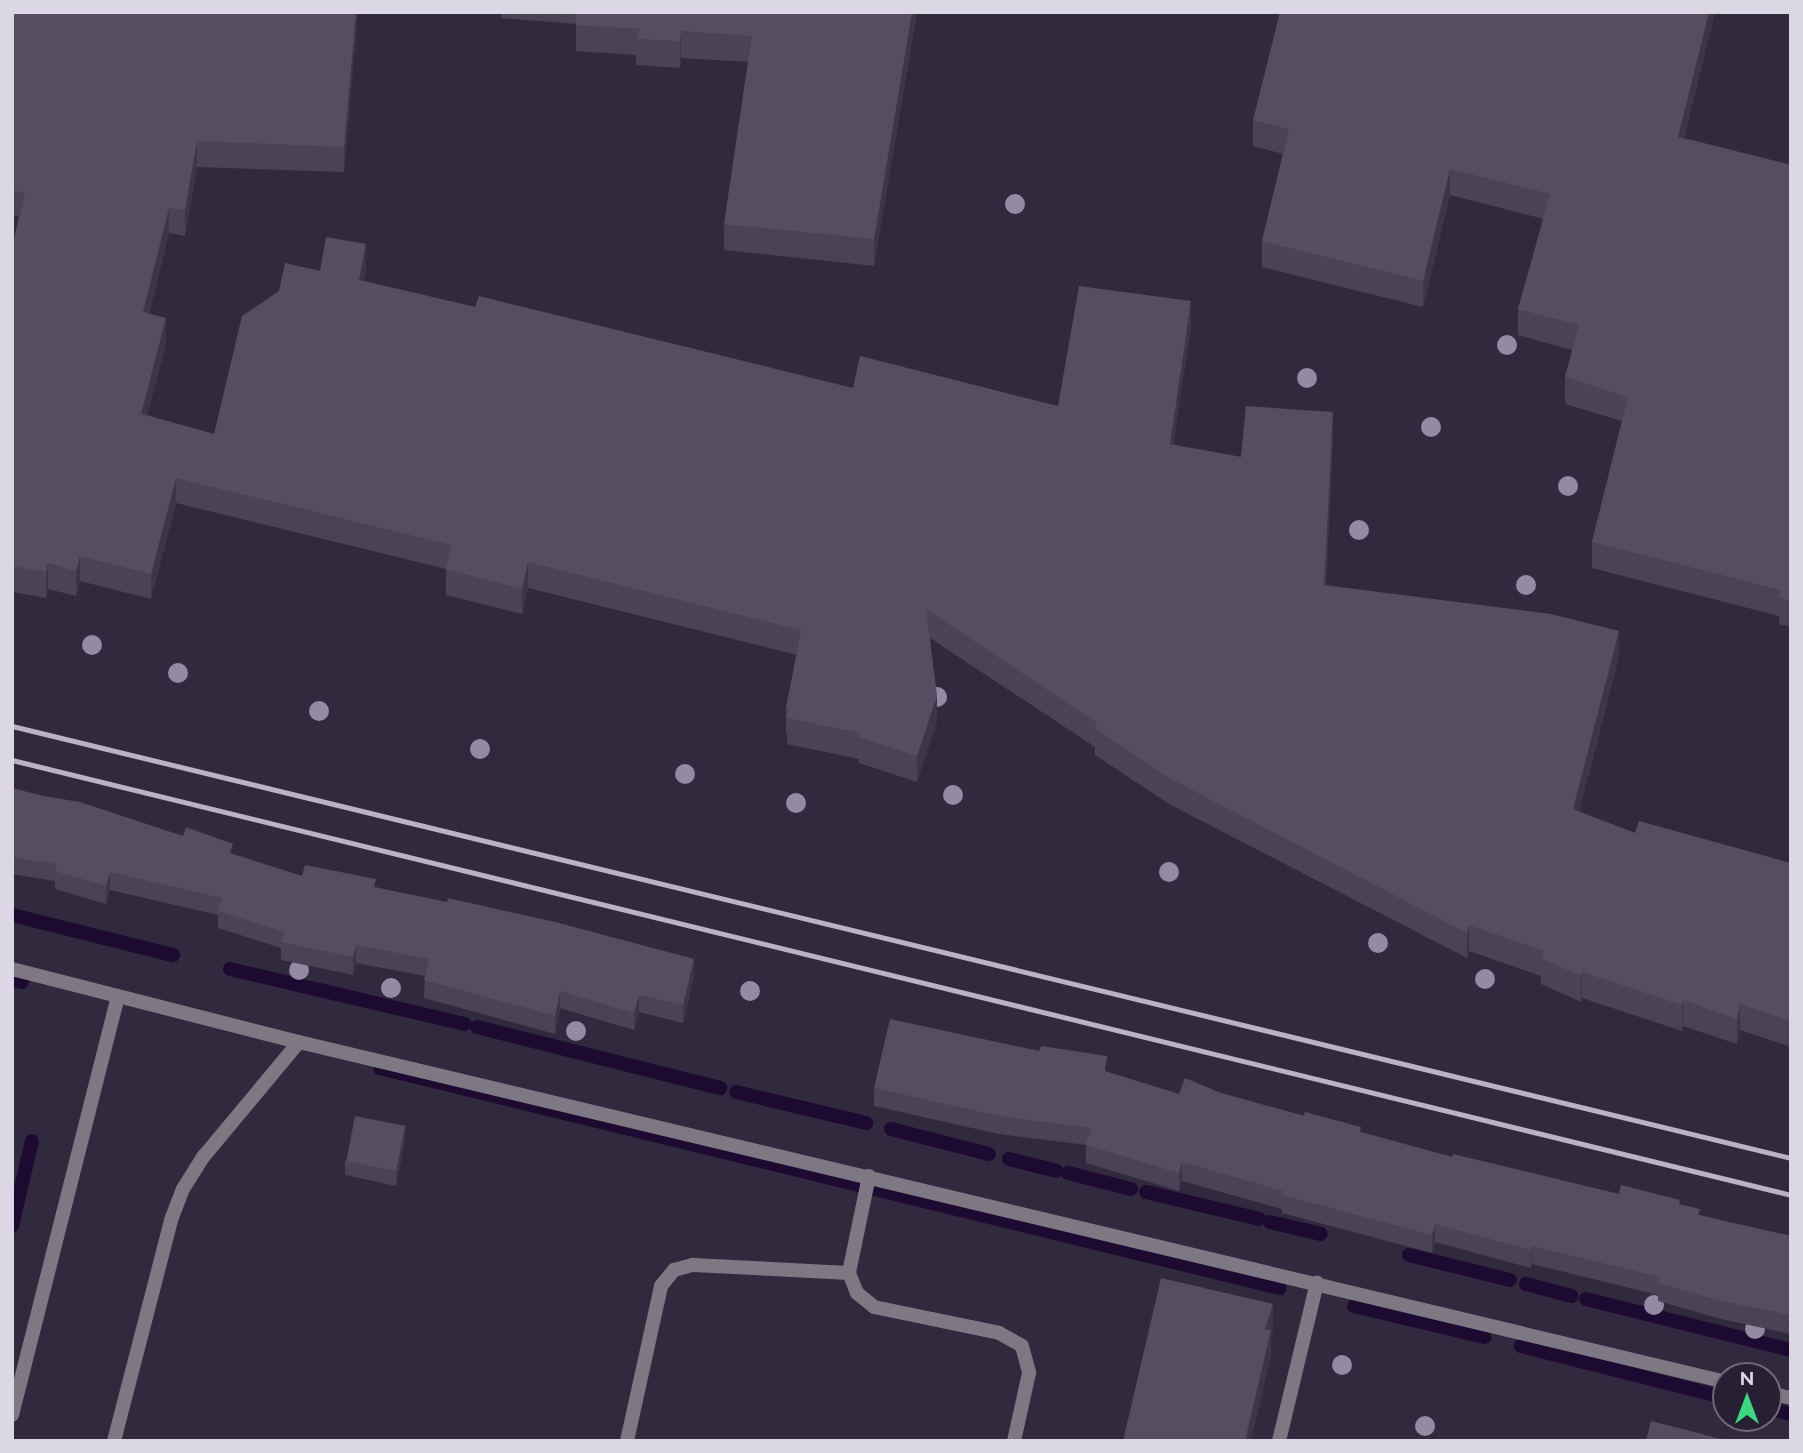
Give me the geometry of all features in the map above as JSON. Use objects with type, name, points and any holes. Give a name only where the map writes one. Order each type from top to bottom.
[{"type":"street","points":[[12,969],[299,1042],[1712,1379]]},
{"type":"street","points":[[12,1415],[118,996]]},
{"type":"street","points":[[114,1441],[171,1220],[183,1189],[204,1157],[299,1042]]},
{"type":"street","points":[[869,1176],[849,1273],[857,1293],[874,1307],[999,1333],[1022,1346],[1028,1373],[1014,1441]]},
{"type":"street","points":[[627,1441],[661,1286],[674,1270],[693,1265],[849,1273]]},
{"type":"street","points":[[1279,1441],[1317,1283]]},
{"type":"building","points":[[12,12],[356,12],[344,147],[197,141],[185,210],[169,208],[143,312],[166,318],[141,414],[214,434],[242,316],[279,291],[285,263],[320,271],[326,237],[366,244],[359,280],[475,307],[479,296],[853,388],[860,356],[1058,406],[1079,286],[1191,301],[1170,444],[1241,457],[1246,406],[1333,412],[1324,585],[1551,614],[1619,631],[1573,809],[1635,833],[1639,821],[1791,863],[1791,1021],[1740,1004],[1737,1019],[1683,1000],[1682,1005],[1582,972],[1581,976],[1541,958],[1544,951],[1469,925],[1467,933],[1169,778],[1095,729],[1097,723],[926,609],[937,695],[917,756],[859,737],[860,733],[787,718],[789,708],[786,708],[801,630],[528,562],[522,589],[446,569],[451,545],[176,478],[151,574],[80,556],[76,571],[48,563],[46,572],[12,566],[12,247],[25,193],[12,190]]},
{"type":"building","points":[[576,12],[912,12],[874,239],[724,224],[752,36],[681,31],[680,41],[636,39],[640,29],[576,25]]},
{"type":"building","points":[[1280,12],[1709,12],[1678,137],[1791,165],[1791,601],[1779,598],[1781,590],[1592,542],[1628,397],[1565,377],[1579,325],[1518,309],[1550,194],[1450,169],[1423,281],[1262,241],[1289,129],[1253,120]]},
{"type":"building","points":[[12,788],[80,802],[183,836],[186,827],[233,844],[230,853],[302,876],[305,865],[376,879],[374,887],[447,902],[448,898],[555,922],[694,959],[683,1005],[639,995],[634,1013],[560,991],[555,1016],[424,980],[429,959],[356,945],[353,957],[281,942],[284,932],[218,911],[222,898],[110,872],[106,886],[55,871],[56,864],[12,857]]},
{"type":"building","points":[[890,1019],[1039,1051],[1041,1046],[1107,1056],[1105,1071],[1179,1094],[1185,1078],[1221,1093],[1304,1116],[1305,1112],[1361,1127],[1360,1132],[1452,1157],[1453,1154],[1619,1194],[1621,1185],[1680,1200],[1679,1204],[1700,1209],[1698,1215],[1791,1236],[1791,1315],[1721,1301],[1658,1283],[1660,1277],[1532,1246],[1531,1250],[1435,1224],[1432,1235],[1282,1195],[1283,1191],[1182,1162],[1179,1173],[1086,1145],[1091,1128],[999,1116],[874,1088]]},
{"type":"building","points":[[355,1116],[405,1126],[396,1171],[346,1161]]},
{"type":"building","points":[[1161,1278],[1273,1304],[1265,1329],[1271,1330],[1245,1441],[1123,1441]]},
{"type":"building","points":[[1651,1421],[1729,1441],[1646,1441]]},
{"type":"waterway","points":[[12,915],[173,955]]},
{"type":"waterway","points":[[230,969],[465,1024]]},
{"type":"waterway","points":[[12,980],[22,982]]},
{"type":"waterway","points":[[477,1027],[720,1088]]},
{"type":"waterway","points":[[380,1068],[1280,1288]]},
{"type":"waterway","points":[[736,1092],[866,1123]]},
{"type":"waterway","points":[[891,1129],[989,1154]]},
{"type":"waterway","points":[[12,1226],[32,1141]]},
{"type":"waterway","points":[[1009,1159],[1057,1171]]},
{"type":"waterway","points":[[1068,1173],[1131,1189]]},
{"type":"waterway","points":[[1146,1192],[1259,1219]]},
{"type":"waterway","points":[[1270,1222],[1321,1234]]},
{"type":"waterway","points":[[1409,1255],[1510,1280]]},
{"type":"waterway","points":[[1526,1284],[1571,1296]]},
{"type":"waterway","points":[[1586,1299],[1791,1350]]},
{"type":"waterway","points":[[1354,1306],[1484,1337]]},
{"type":"waterway","points":[[1521,1346],[1712,1394]]},
{"type":"waterway","points":[[1782,1412],[1791,1414]]},
{"type":"railway","points":[[12,726],[1791,1158]]},
{"type":"railway","points":[[12,760],[1791,1195]]}]
